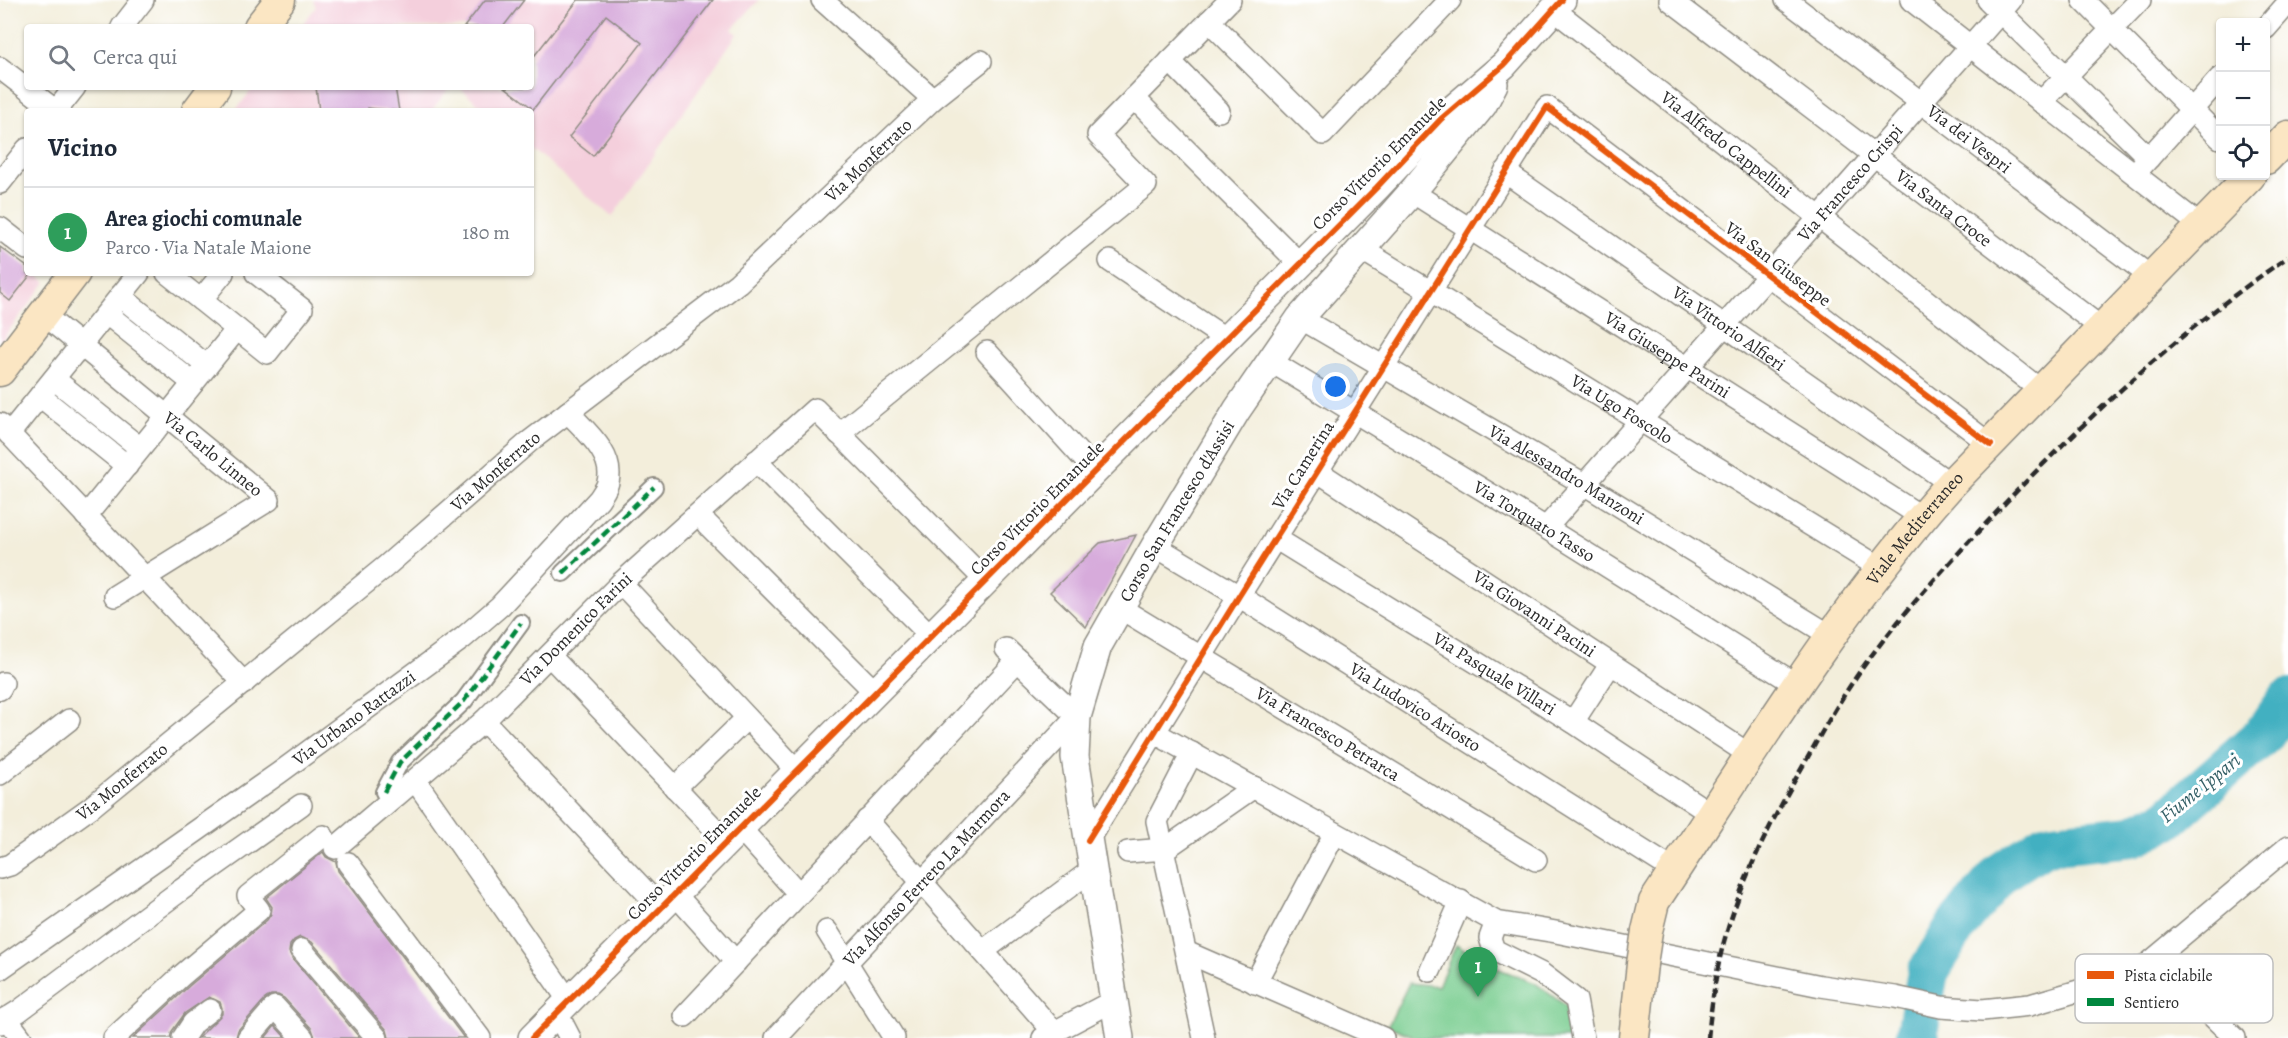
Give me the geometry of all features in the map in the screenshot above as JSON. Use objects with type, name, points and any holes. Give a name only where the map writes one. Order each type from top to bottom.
[{"type":"main road","points":[[262,24],[280,0]]},
{"type":"main road","points":[[199,108],[213,90]]},
{"type":"main road","points":[[2270,154],[2288,136]]},
{"type":"main road","name":"Viale Mediterraneo","points":[[1634,1038],[1642,964],[1654,902],[1797,685],[1882,569],[1951,484],[2043,392],[2246,180]]},
{"type":"main road","points":[[0,371],[44,315],[67,276]]},
{"type":"street","points":[[124,24],[143,0]]},
{"type":"street","points":[[822,0],[933,99]]},
{"type":"street","points":[[986,581],[839,434],[1146,185],[1098,135],[1230,0]]},
{"type":"street","points":[[1209,21],[1323,134],[1450,0]]},
{"type":"street","name":"Via Santa Croce","points":[[1670,0],[2103,329]]},
{"type":"street","name":"Via dei Vespri","points":[[1786,0],[2151,278]]},
{"type":"street","points":[[1911,0],[2201,226]]},
{"type":"street","points":[[2083,0],[2216,134]]},
{"type":"street","points":[[2041,102],[2140,0]]},
{"type":"street","points":[[2270,23],[2288,3]]},
{"type":"street","points":[[2000,4],[2066,76],[2149,158]]},
{"type":"street","name":"Via Francesco Crispi","points":[[1546,528],[1970,46],[2000,4]]},
{"type":"street","name":"Corso Vittorio Emanuele","points":[[532,1038],[1377,187],[1441,119],[1504,65],[1558,5]]},
{"type":"street","name":"Via Alfredo Cappellini","points":[[1558,5],[1819,218],[2043,392]]},
{"type":"street","name":"Via Monferrato","points":[[0,868],[10,865],[90,808],[385,567],[530,441],[738,283],[933,99],[981,61]]},
{"type":"street","points":[[1170,62],[1219,111]]},
{"type":"street","name":"Corso San Francesco d'Assisi","points":[[1120,1038],[1075,757],[1077,717],[1098,646],[1237,410],[1300,318],[1412,192],[1483,105],[1504,65]]},
{"type":"street","points":[[0,68],[24,86]]},
{"type":"street","points":[[2134,174],[2216,82]]},
{"type":"street","points":[[29,90],[52,108]]},
{"type":"street","points":[[58,108],[73,90]]},
{"type":"street","points":[[1134,98],[1300,264]]},
{"type":"street","name":"Via Camerina","points":[[1088,840],[1547,107]]},
{"type":"street","name":"Via San Giuseppe","points":[[1547,107],[1991,445]]},
{"type":"street","points":[[0,183],[24,153]]},
{"type":"street","name":"Via Vittorio Alfieri","points":[[1505,172],[1951,484]]},
{"type":"street","name":"Via Giuseppe Parini","points":[[1412,192],[1922,517]]},
{"type":"street","points":[[0,228],[24,247]]},
{"type":"street","name":"Via Ugo Foscolo","points":[[1361,249],[1882,569]]},
{"type":"street","points":[[1110,261],[1226,339]]},
{"type":"street","points":[[137,276],[40,396],[5,429],[244,683]]},
{"type":"street","points":[[176,276],[201,300],[267,353],[302,309],[260,276]]},
{"type":"street","points":[[201,300],[221,276]]},
{"type":"street","points":[[120,296],[207,366]]},
{"type":"street","points":[[106,314],[193,383]]},
{"type":"street","name":"Via Carlo Linneo","points":[[44,315],[269,500],[115,596]]},
{"type":"street","name":"Via Alessandro Manzoni","points":[[1300,318],[1584,484],[1832,636]]},
{"type":"street","points":[[86,516],[237,328]]},
{"type":"street","points":[[987,352],[1095,471]]},
{"type":"street","name":"Via Torquato Tasso","points":[[1270,361],[1546,528],[1797,685]]},
{"type":"street","points":[[54,379],[140,448]]},
{"type":"street","points":[[40,396],[127,466]]},
{"type":"street","name":"Via Domenico Farini","points":[[114,1038],[181,976],[259,910],[248,896],[335,849],[484,721],[621,583],[815,409],[839,434]]},
{"type":"street","name":"Via Urbano Rattazzi","points":[[0,969],[289,765],[463,638],[500,606],[599,499],[608,481],[608,464],[598,446],[568,412]]},
{"type":"street","points":[[756,461],[931,636]]},
{"type":"street","name":"Via Giovanni Pacini","points":[[1317,471],[1750,755]]},
{"type":"street","points":[[563,573],[654,487]]},
{"type":"street","points":[[707,524],[875,692]]},
{"type":"street","name":"Via Pasquale Villari","points":[[1275,538],[1574,722],[1712,814]]},
{"type":"street","name":"Via Ludovico Ariosto","points":[[1155,546],[1239,596],[1675,871]]},
{"type":"street","points":[[621,583],[797,771]]},
{"type":"street","name":"Via Francesco Petrarca","points":[[1120,608],[1536,860]]},
{"type":"street","points":[[384,792],[400,762],[464,701],[521,623]]},
{"type":"street","points":[[685,1016],[867,820],[1012,655],[1077,717]]},
{"type":"street","points":[[550,656],[675,788],[734,835],[799,894]]},
{"type":"street","points":[[1574,722],[1610,665]]},
{"type":"street","name":"Via Alfonso Ferrero La Marmora","points":[[781,1036],[1077,717]]},
{"type":"street","points":[[675,788],[747,718]]},
{"type":"street","points":[[0,774],[69,720]]},
{"type":"street","points":[[484,721],[668,901],[736,962]]},
{"type":"street","points":[[1155,733],[1496,922],[1821,986],[1941,1006],[1982,1010],[2030,1005],[2075,992]]},
{"type":"street","points":[[1192,753],[1158,821],[1204,1038]]},
{"type":"street","points":[[414,780],[563,1007],[570,1038]]},
{"type":"street","points":[[1128,852],[1165,849],[1254,787]]},
{"type":"street","points":[[21,1038],[3,1020],[19,1011],[181,890],[301,805]]},
{"type":"street","points":[[867,820],[983,951],[1049,1035],[1113,1001]]},
{"type":"street","points":[[1255,983],[1335,833]]},
{"type":"street","points":[[2160,954],[2288,847]]},
{"type":"street","points":[[335,849],[480,1038]]},
{"type":"street","points":[[983,951],[1093,869]]},
{"type":"street","points":[[1430,971],[1461,901]]},
{"type":"street","points":[[1496,922],[1490,939],[1494,950],[1542,974],[1576,1000],[1583,1038]]},
{"type":"street","points":[[827,931],[894,1038]]},
{"type":"street","points":[[302,950],[377,1038]]},
{"type":"street","points":[[1186,952],[1383,1038]]},
{"type":"street","points":[[248,1038],[275,1006],[303,1038]]},
{"type":"street","points":[[183,1038],[194,1023],[210,1010]]},
{"type":"street","points":[[2219,1023],[2235,1038]]},
{"type":"shaded area","points":[[313,0],[759,0],[732,29],[737,34],[612,217],[534,151],[534,108],[484,108],[462,90],[534,90],[534,24],[302,24],[316,7]]},
{"type":"shaded area","points":[[252,90],[448,90],[433,108],[237,108]]},
{"type":"shaded area","points":[[0,247],[24,265],[24,276],[38,276],[46,282],[0,342]]},
{"type":"green space","points":[[1456,945],[1489,965],[1535,983],[1567,1007],[1571,1038],[1418,1038],[1388,1026],[1409,983],[1438,986]]},
{"type":"building","points":[[485,0],[524,0],[505,24],[466,24]]},
{"type":"building","points":[[578,0],[713,0],[593,156],[569,137],[642,43],[606,15],[534,108],[509,90],[534,90],[534,56]]},
{"type":"building","points":[[316,90],[396,90],[398,108],[368,108],[319,108]]},
{"type":"building","points":[[0,247],[24,265],[24,276],[30,276],[10,301],[0,293]]},
{"type":"building","points":[[1136,535],[1086,627],[1050,592],[1100,543]]},
{"type":"building","points":[[323,852],[326,857],[336,862],[338,871],[464,1038],[389,1038],[387,1030],[312,942],[300,937],[290,945],[289,952],[292,958],[360,1038],[315,1038],[312,1029],[284,998],[271,995],[238,1030],[236,1038],[198,1038],[222,1014],[220,1002],[209,997],[185,1013],[172,1031],[170,1038],[133,1038],[189,986],[267,920],[272,907],[266,898]]},
{"type":"building","points":[[275,1026],[286,1038],[265,1038]]},
{"type":"waterway","name":"Fiume Ippari","points":[[1919,1038],[1917,1033],[1928,972],[1957,925],[2001,873],[2044,845],[2133,836],[2168,819],[2263,735],[2288,700]]},
{"type":"railway","points":[[1708,1038],[1722,949],[1729,923],[1748,874],[1795,780],[1868,660],[1941,572],[2008,500],[2107,402],[2213,312],[2288,257]]},
{"type":"marked path","points":[[563,573],[654,487]]},
{"type":"marked path","points":[[384,792],[400,762],[464,701],[521,623]]},
{"type":"cycle path","points":[[532,1038],[1377,187],[1441,119],[1504,65],[1562,0]]},
{"type":"cycle path","points":[[1088,840],[1547,107],[1991,445]]},
{"type":"place","name":"Area giochi comunale","points":[[1478,997]]}]
